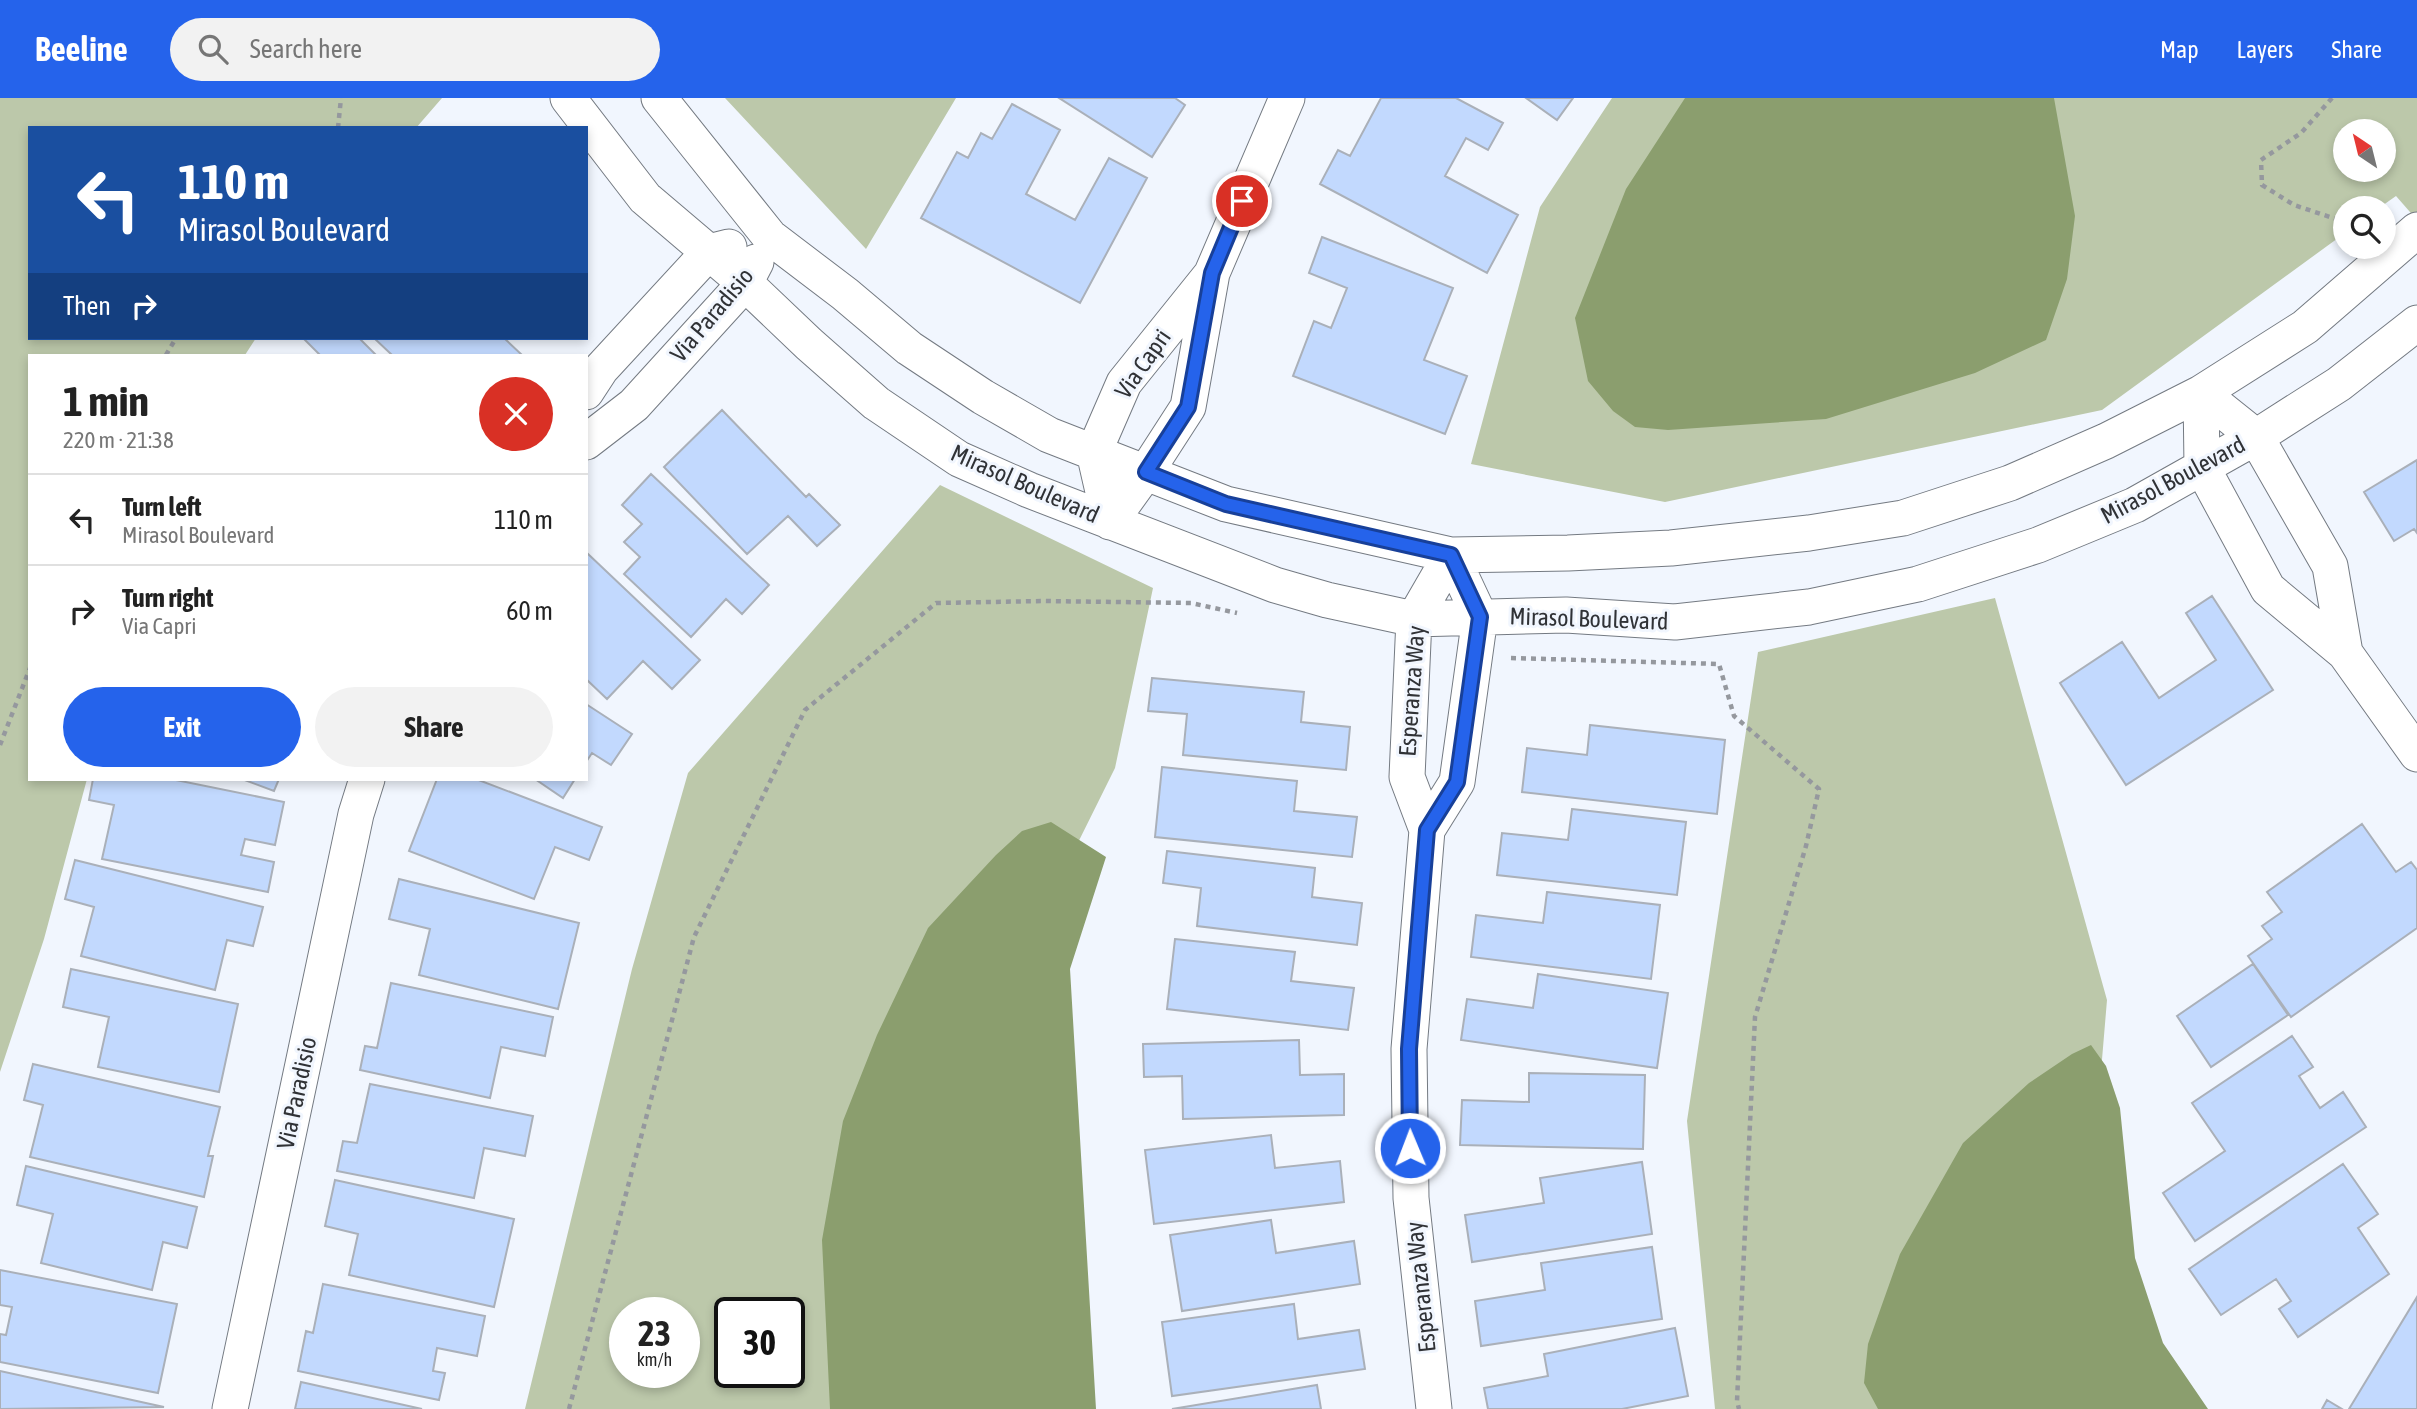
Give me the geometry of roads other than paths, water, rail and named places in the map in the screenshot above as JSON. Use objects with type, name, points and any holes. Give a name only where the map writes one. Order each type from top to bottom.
[{"type":"street","name":"Mirasol Boulevard","points":[[568,98],[645,198],[745,283],[809,345],[876,403],[949,452],[1029,490],[1275,585],[1327,600],[1414,619],[1566,615],[1675,622],[1810,607],[1918,584],[2038,545],[2136,505],[2256,437],[2339,384],[2417,323]]},
{"type":"street","points":[[659,98],[770,237],[845,294],[909,348],[983,397],[1049,435],[1226,504],[1451,555],[1567,554],[1671,548],[1809,533],[1903,518],[2010,484],[2106,441],[2201,393],[2305,327],[2417,230]]},
{"type":"street","name":"Via Capri","points":[[1110,522],[1188,407],[1212,273],[1287,98]]},
{"type":"street","name":"Via Paradisio","points":[[588,389],[601,369],[709,252],[770,237]]},
{"type":"street","name":"Via Paradisio","points":[[588,440],[634,405],[745,283],[770,237]]},
{"type":"street","name":"Via Capri","points":[[1094,452],[1124,383],[1212,273]]},
{"type":"street","points":[[2201,393],[2256,437],[2330,566],[2346,653]]},
{"type":"street","points":[[2201,393],[2202,467],[2267,589],[2346,653],[2417,754]]},
{"type":"street","points":[[1094,452],[1110,522]]},
{"type":"street","points":[[1451,555],[1480,617]]},
{"type":"street","name":"Esperanza Way","points":[[1434,1409],[1411,1198],[1409,1049],[1427,830],[1407,777],[1414,619],[1451,555]]},
{"type":"street","name":"Esperanza Way","points":[[1427,830],[1457,782],[1480,617]]},
{"type":"street","name":"Via Paradisio","points":[[230,1409],[356,814],[365,781]]}]
